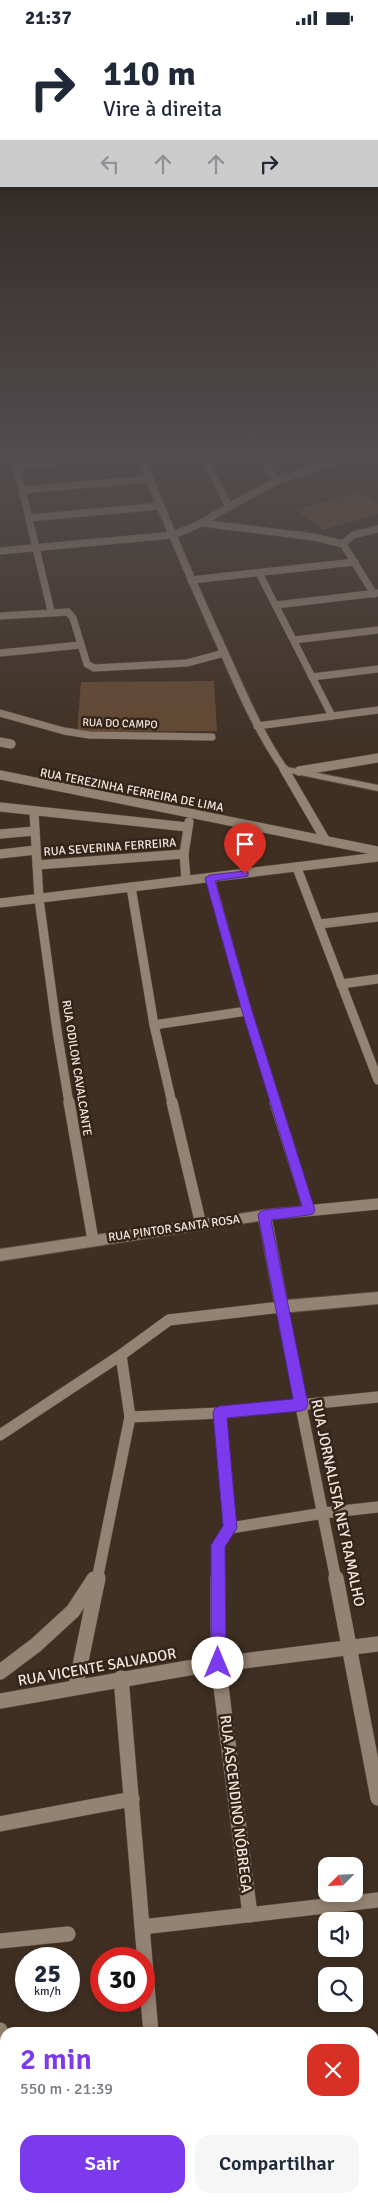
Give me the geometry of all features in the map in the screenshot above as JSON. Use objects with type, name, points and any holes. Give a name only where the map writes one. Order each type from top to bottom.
[{"type":"street","points":[[41,561],[51,611]]},
{"type":"street","points":[[184,561],[257,725],[326,841]]},
{"type":"street","points":[[191,580],[355,563],[376,594],[276,605]]},
{"type":"street","points":[[259,573],[332,716]]},
{"type":"street","points":[[0,616],[51,611],[68,612],[73,618],[87,664],[101,669],[187,663],[224,653]]},
{"type":"street","points":[[294,640],[378,630]]},
{"type":"street","points":[[0,653],[80,645]]},
{"type":"street","points":[[312,677],[378,669]]},
{"type":"street","points":[[257,725],[378,710]]},
{"type":"street","name":"RUA DO CAMPO","points":[[0,713],[64,731],[89,735],[212,737]]},
{"type":"street","points":[[0,742],[11,744]]},
{"type":"street","points":[[299,771],[378,758]]},
{"type":"street","points":[[284,769],[378,788]]},
{"type":"street","name":"RUA TEREZINHA FERREIRA DE LIMA","points":[[0,775],[378,851]]},
{"type":"street","name":"RUA TEREZINHA FERREIRA DE LIMA","points":[[0,807],[187,827]]},
{"type":"street","name":"RUA ODILON CAVALCANTE","points":[[34,812],[39,899],[57,1031],[93,1240]]},
{"type":"street","points":[[186,880],[184,854],[187,827],[191,814]]},
{"type":"street","points":[[0,834],[35,831]]},
{"type":"street","name":"RUA SEVERINA FERREIRA","points":[[0,854],[36,850]]},
{"type":"street","name":"RUA SEVERINA FERREIRA","points":[[37,865],[184,854]]},
{"type":"street","points":[[0,903],[378,857]]},
{"type":"street","points":[[297,867],[378,1081]]},
{"type":"street","points":[[210,878],[247,1011],[309,1210]]},
{"type":"street","points":[[130,887],[154,1025],[201,1225]]},
{"type":"street","points":[[320,924],[378,917]]},
{"type":"street","points":[[341,984],[378,979]]},
{"type":"street","points":[[154,1025],[247,1011]]},
{"type":"street","points":[[367,1049],[378,1048]]},
{"type":"street","name":"RUA PINTOR SANTA ROSA","points":[[0,1255],[264,1215],[378,1204]]},
{"type":"street","name":"RUA JORNALISTA NEY RAMALHO","points":[[264,1215],[280,1307],[324,1513],[378,1798]]},
{"type":"street","points":[[0,1435],[121,1355],[169,1320],[378,1298]]},
{"type":"street","points":[[76,1685],[130,1417],[121,1355]]},
{"type":"street","points":[[130,1417],[220,1413],[378,1397]]},
{"type":"street","points":[[220,1413],[230,1528],[324,1513],[378,1507]]},
{"type":"street","name":"RUA ASCENDINO NÓBREGA","points":[[230,1528],[218,1545],[218,1663],[250,1915]]},
{"type":"street","points":[[0,1672],[36,1645],[72,1611],[98,1574]]},
{"type":"street","name":"RUA VICENTE SALVADOR","points":[[0,1701],[76,1685],[218,1663],[378,1644]]},
{"type":"street","points":[[121,1678],[150,2027]]},
{"type":"street","points":[[0,1824],[132,1799]]},
{"type":"street","points":[[142,1927],[378,1900]]},
{"type":"street","points":[[0,1941],[68,1934]]},
{"type":"shaded area","points":[[214,681],[217,731],[77,732],[81,682]]},
{"type":"route","points":[[218,1663],[218,1545],[230,1528],[220,1413],[301,1404],[280,1307],[264,1215],[309,1210],[247,1011],[210,878],[245,874]]}]
